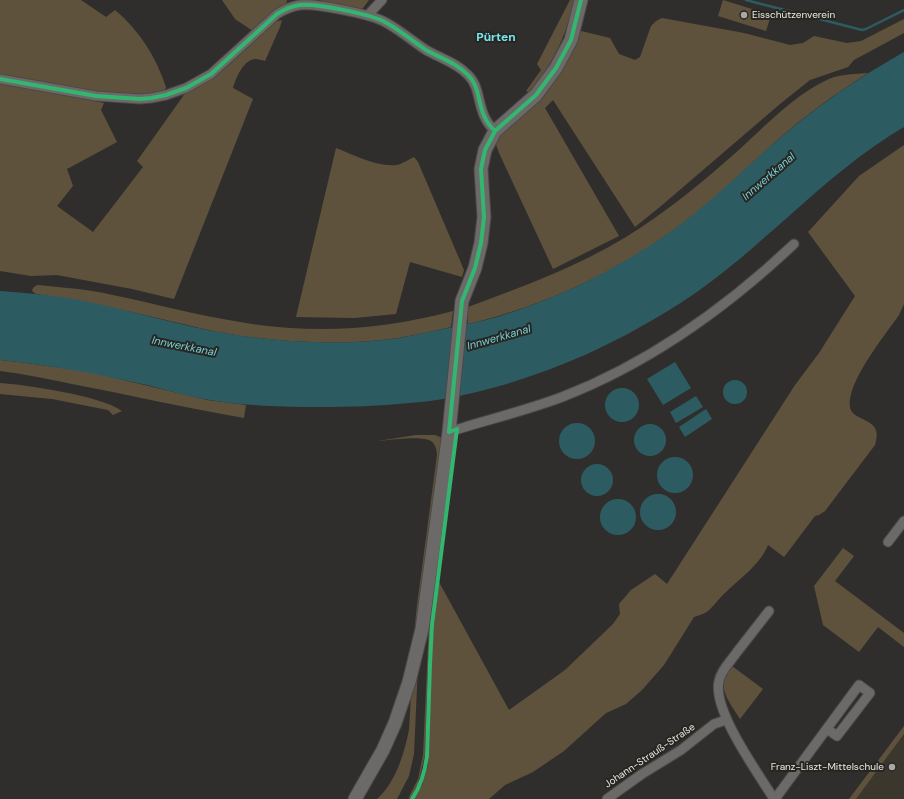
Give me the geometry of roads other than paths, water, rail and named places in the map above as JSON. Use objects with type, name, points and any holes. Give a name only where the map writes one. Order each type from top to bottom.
[{"type":"main road","points":[[355,799],[383,750],[394,723],[409,682],[422,629],[452,427],[462,305],[465,292],[475,268],[481,243],[484,217],[482,165],[486,146],[495,131],[536,95],[552,75],[571,40],[581,0]]},
{"type":"street","points":[[368,15],[382,0]]},
{"type":"street","points":[[0,79],[96,96],[151,98],[166,95],[186,88],[211,74],[278,14],[290,7],[307,5],[378,18],[394,27],[427,50],[462,70],[469,75],[474,83],[485,120],[495,131]]},
{"type":"street","points":[[452,427],[517,412],[560,397],[634,364],[675,340],[708,316],[774,263],[794,244]]},
{"type":"street","points":[[888,542],[904,521]]},
{"type":"street","points":[[769,611],[725,668],[719,680],[719,695],[726,720],[774,799],[859,685],[870,693],[837,736],[827,729]]},
{"type":"street","name":"Johann-Strauß-Straße","points":[[607,799],[647,771],[681,750],[714,724],[726,720]]},
{"type":"water","name":"Innwerkkanal","points":[[904,52],[904,127],[874,146],[846,167],[738,260],[711,282],[682,302],[626,335],[537,374],[506,384],[443,399],[364,406],[292,407],[251,405],[210,400],[147,385],[56,367],[0,360],[0,291],[74,299],[228,334],[306,342],[362,342],[400,338],[497,317],[517,311],[576,287],[614,267],[668,234],[699,210],[804,118],[853,83]]},
{"type":"water","points":[[675,362],[691,388],[663,405],[647,379]]},
{"type":"water","points":[[735,380],[744,383],[747,392],[744,401],[735,404],[726,401],[723,392],[726,383]]},
{"type":"water","points":[[619,388],[625,388],[629,389],[636,395],[639,405],[638,412],[632,419],[625,422],[619,422],[615,421],[608,415],[605,408],[605,402],[606,398],[612,391]]},
{"type":"water","points":[[696,396],[703,407],[676,423],[670,412]]},
{"type":"water","points":[[706,409],[712,419],[685,437],[679,427]]},
{"type":"water","points":[[577,423],[590,428],[595,441],[590,454],[577,459],[564,454],[559,441],[564,428]]},
{"type":"water","points":[[647,424],[653,424],[663,431],[666,440],[665,446],[659,453],[653,456],[647,456],[637,449],[634,443],[634,437],[641,427]]},
{"type":"water","points":[[675,457],[688,462],[693,475],[688,488],[675,493],[662,488],[657,475],[662,462]]},
{"type":"water","points":[[594,464],[600,464],[609,468],[613,480],[609,492],[600,496],[594,496],[585,492],[581,483],[581,477],[585,468]]},
{"type":"water","points":[[662,494],[671,499],[675,505],[675,519],[671,525],[662,530],[654,530],[645,525],[641,519],[640,508],[645,499],[651,495]]},
{"type":"water","points":[[621,499],[631,504],[635,510],[635,524],[631,530],[625,534],[615,535],[605,530],[601,524],[600,514],[605,504],[611,500]]},
{"type":"waterway","points":[[746,0],[862,30],[904,10]]},
{"type":"place","name":"Eisschützenverein","points":[[744,15]]},
{"type":"place","name":"Franz-Liszt-Mittelschule","points":[[892,767]]},
{"type":"district","name":"Pürten","points":[[496,38]]}]
